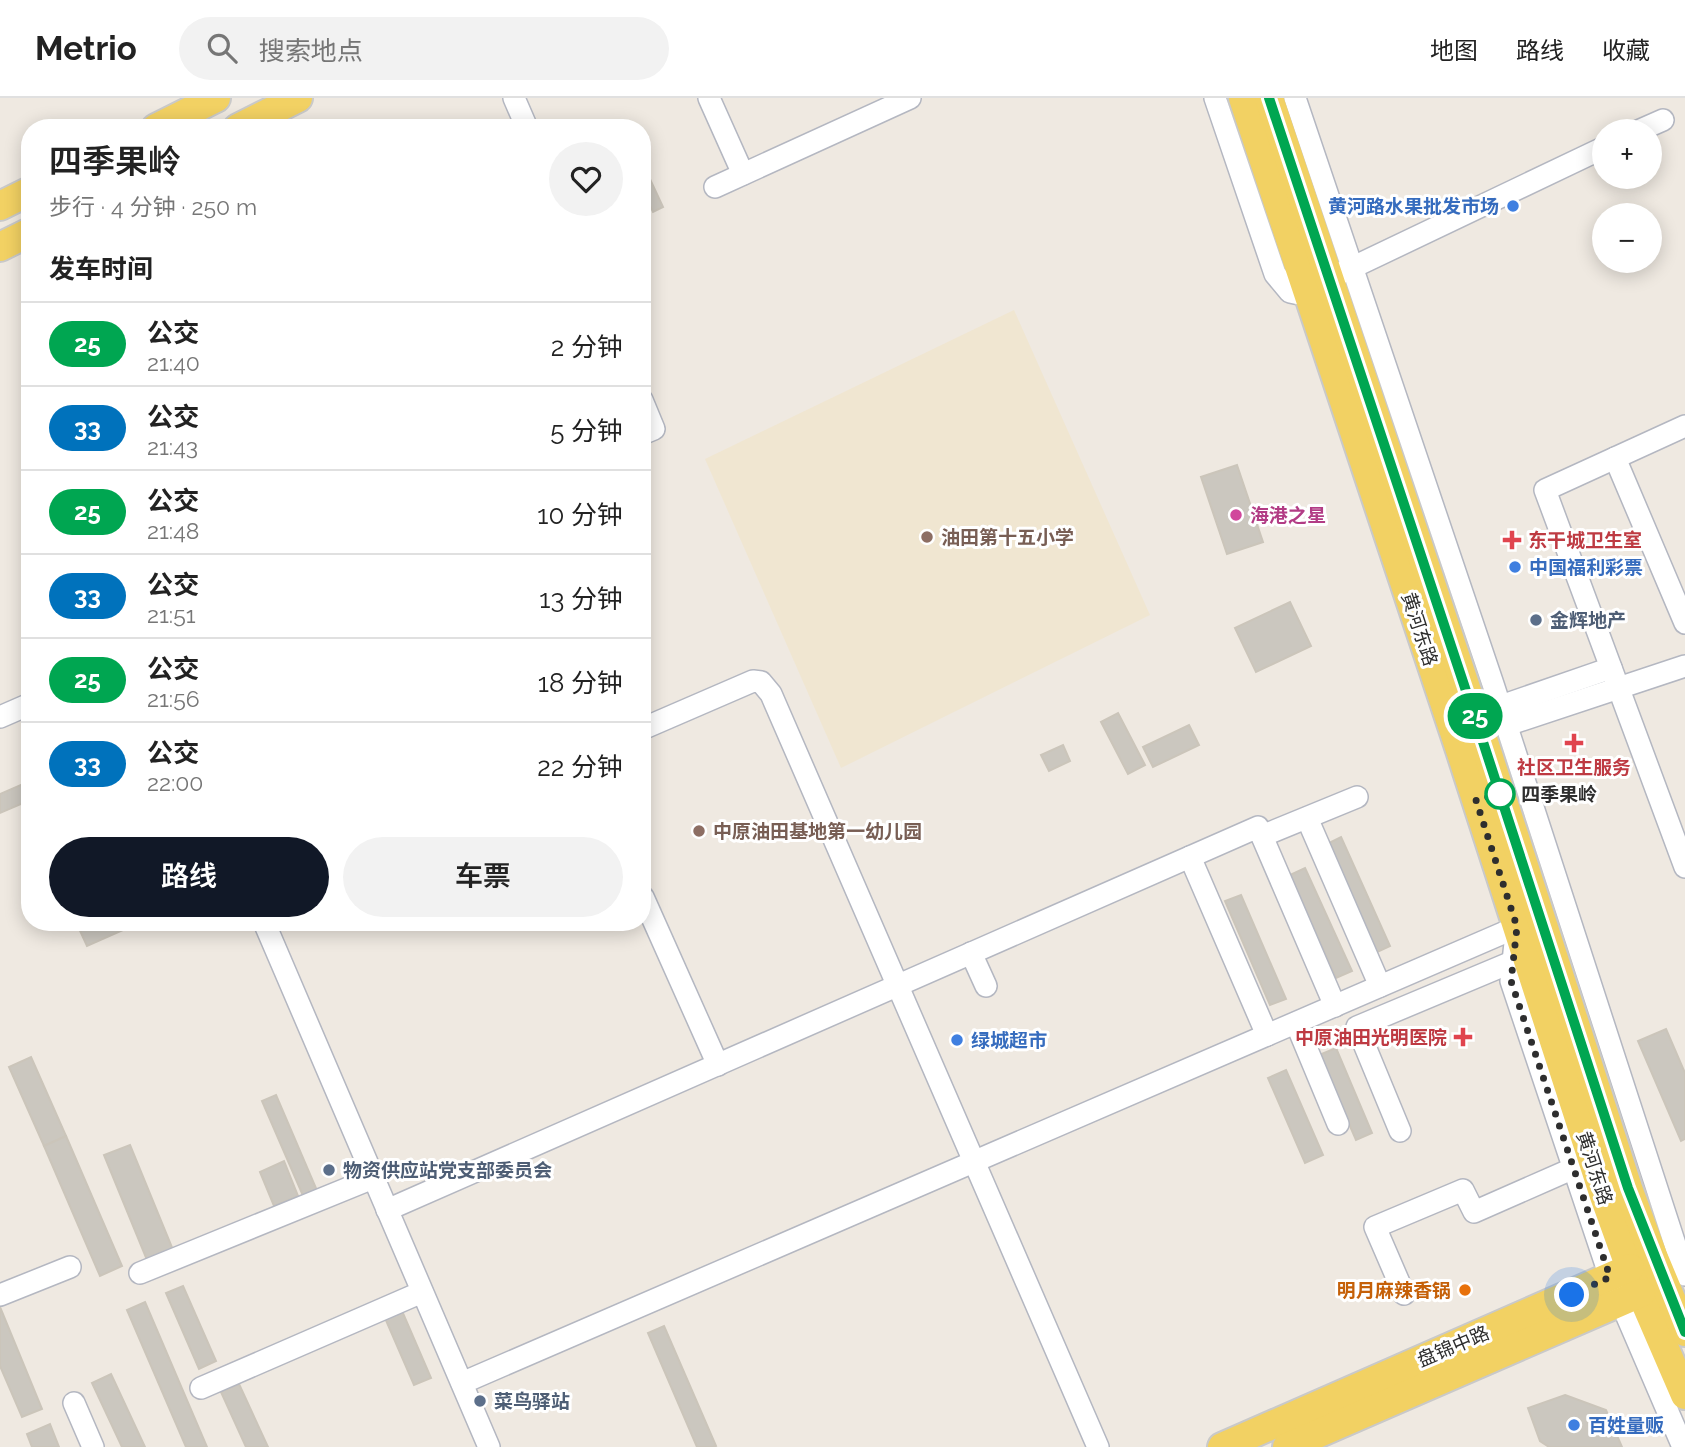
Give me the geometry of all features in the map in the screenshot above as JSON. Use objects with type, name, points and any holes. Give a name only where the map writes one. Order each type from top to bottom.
[{"type":"main road","points":[[174,119],[216,98]]},
{"type":"main road","points":[[256,119],[298,98]]},
{"type":"main road","name":"黄河东路","points":[[1243,98],[1330,281],[1517,927],[1604,1196],[1658,1273],[1685,1395]]},
{"type":"main road","name":"黄河东路","points":[[1269,98],[1488,755],[1628,1188],[1658,1273],[1685,1332]]},
{"type":"main road","points":[[0,206],[21,196]]},
{"type":"main road","points":[[0,247],[21,236]]},
{"type":"main road","name":"盘锦中路","points":[[1222,1447],[1658,1273]]},
{"type":"main road","name":"盘锦中路","points":[[1287,1447],[1658,1273]]},
{"type":"street","points":[[514,98],[523,119]]},
{"type":"street","points":[[709,98],[743,174]]},
{"type":"street","points":[[715,187],[910,98]]},
{"type":"street","points":[[1215,98],[1275,274],[1290,292],[1330,281],[1592,153]]},
{"type":"street","points":[[1295,98],[1330,281],[1504,716],[1658,1273],[1683,1447]]},
{"type":"street","points":[[1685,427],[1545,490],[1685,867]]},
{"type":"street","points":[[1615,458],[1685,623]]},
{"type":"street","points":[[1504,716],[1619,688],[1685,666]]},
{"type":"street","points":[[1504,716],[1611,668]]},
{"type":"street","points":[[651,725],[753,681],[761,682],[771,694],[1098,1447]]},
{"type":"street","points":[[0,717],[21,708]]},
{"type":"street","points":[[387,1210],[1191,857],[1307,818],[1357,797]]},
{"type":"street","points":[[1307,818],[1381,986]]},
{"type":"street","points":[[1260,832],[1335,1006]]},
{"type":"street","points":[[1191,857],[1267,1035]]},
{"type":"street","points":[[651,915],[718,1065]]},
{"type":"street","points":[[1517,927],[1511,981],[1574,1168],[1658,1273]]},
{"type":"street","points":[[461,1383],[1517,927]]},
{"type":"street","points":[[268,931],[489,1447]]},
{"type":"street","points":[[971,953],[986,986]]},
{"type":"street","points":[[1400,1131],[1357,1027],[1512,962]]},
{"type":"street","points":[[1296,1023],[1338,1124]]},
{"type":"street","points":[[1404,1294],[1375,1227],[1463,1190],[1474,1212],[1574,1168]]},
{"type":"street","points":[[140,1273],[373,1178]]},
{"type":"street","points":[[0,1296],[70,1267]]},
{"type":"street","points":[[201,1388],[422,1292]]},
{"type":"street","points":[[74,1404],[93,1447]]},
{"type":"shaded area","name":"油田第十五小学","points":[[1014,310],[1150,615],[841,768],[705,459]]},
{"type":"building","points":[[651,181],[663,207],[653,212],[651,208]]},
{"type":"building","points":[[1237,465],[1263,542],[1227,554],[1201,477]]},
{"type":"building","points":[[1290,602],[1311,646],[1256,672],[1235,628]]},
{"type":"building","points":[[1118,713],[1145,765],[1128,774],[1101,722]]},
{"type":"building","points":[[1189,725],[1199,745],[1153,767],[1143,747]]},
{"type":"building","points":[[1063,745],[1070,761],[1049,771],[1041,755]]},
{"type":"building","points":[[21,785],[21,804],[0,813],[0,794]]},
{"type":"building","points":[[1341,837],[1390,946],[1373,954],[1325,845]]},
{"type":"building","points":[[1305,868],[1352,971],[1336,978],[1290,875]]},
{"type":"building","points":[[1241,895],[1286,999],[1270,1005],[1225,901]]},
{"type":"building","points":[[80,931],[121,931],[87,946]]},
{"type":"building","points":[[1666,1029],[1685,1073],[1685,1139],[1681,1141],[1638,1041]]},
{"type":"building","points":[[1336,1048],[1372,1133],[1356,1140],[1319,1055]]},
{"type":"building","points":[[31,1057],[66,1136],[44,1146],[9,1067]]},
{"type":"building","points":[[1286,1070],[1323,1155],[1305,1163],[1268,1078]]},
{"type":"building","points":[[276,1095],[318,1193],[304,1198],[262,1101]]},
{"type":"building","points":[[66,1136],[122,1266],[100,1276],[44,1146]]},
{"type":"building","points":[[130,1145],[173,1250],[147,1260],[104,1155]]},
{"type":"building","points":[[284,1161],[298,1196],[274,1206],[260,1172]]},
{"type":"building","points":[[183,1286],[216,1361],[199,1369],[166,1293]]},
{"type":"building","points":[[145,1302],[207,1447],[186,1447],[127,1310]]},
{"type":"building","points":[[0,1307],[42,1409],[22,1417],[0,1366]]},
{"type":"building","points":[[402,1311],[431,1378],[414,1385],[385,1318]]},
{"type":"building","points":[[664,1326],[716,1446],[697,1447],[648,1333]]},
{"type":"building","points":[[111,1374],[145,1447],[122,1447],[92,1383]]},
{"type":"building","points":[[239,1384],[268,1447],[246,1447],[221,1392]]},
{"type":"building","name":"百姓量贩","points":[[1565,1395],[1606,1410],[1622,1447],[1549,1447],[1540,1441],[1528,1408]]},
{"type":"building","points":[[50,1424],[59,1447],[32,1447],[27,1434]]},
{"type":"bus line","name":"25","points":[[1269,98],[1628,1188],[1685,1332]]},
{"type":"place","name":"黄河路水果批发市场","points":[[1513,206]]},
{"type":"place","name":"海港之星","points":[[1236,515]]},
{"type":"place","name":"油田第十五小学","points":[[927,537]]},
{"type":"place","name":"东干城卫生室","points":[[1512,540]]},
{"type":"place","name":"中国福利彩票","points":[[1515,567]]},
{"type":"place","name":"金辉地产","points":[[1536,620]]},
{"type":"place","name":"社区卫生服务","points":[[1574,743]]},
{"type":"place","name":"四季果岭","points":[[1500,794]]},
{"type":"place","name":"中原油田基地第一幼儿园","points":[[699,831]]},
{"type":"place","name":"中原油田光明医院","points":[[1463,1037]]},
{"type":"place","name":"绿城超市","points":[[957,1040]]},
{"type":"place","name":"物资供应站党支部委员会","points":[[329,1170]]},
{"type":"place","name":"明月麻辣香锅","points":[[1465,1290]]},
{"type":"place","name":"菜鸟驿站","points":[[480,1401]]},
{"type":"place","name":"百姓量贩","points":[[1574,1425]]},
{"type":"route","points":[[1500,794],[1476,800],[1517,927],[1511,981],[1610,1277],[1572,1295]]}]
